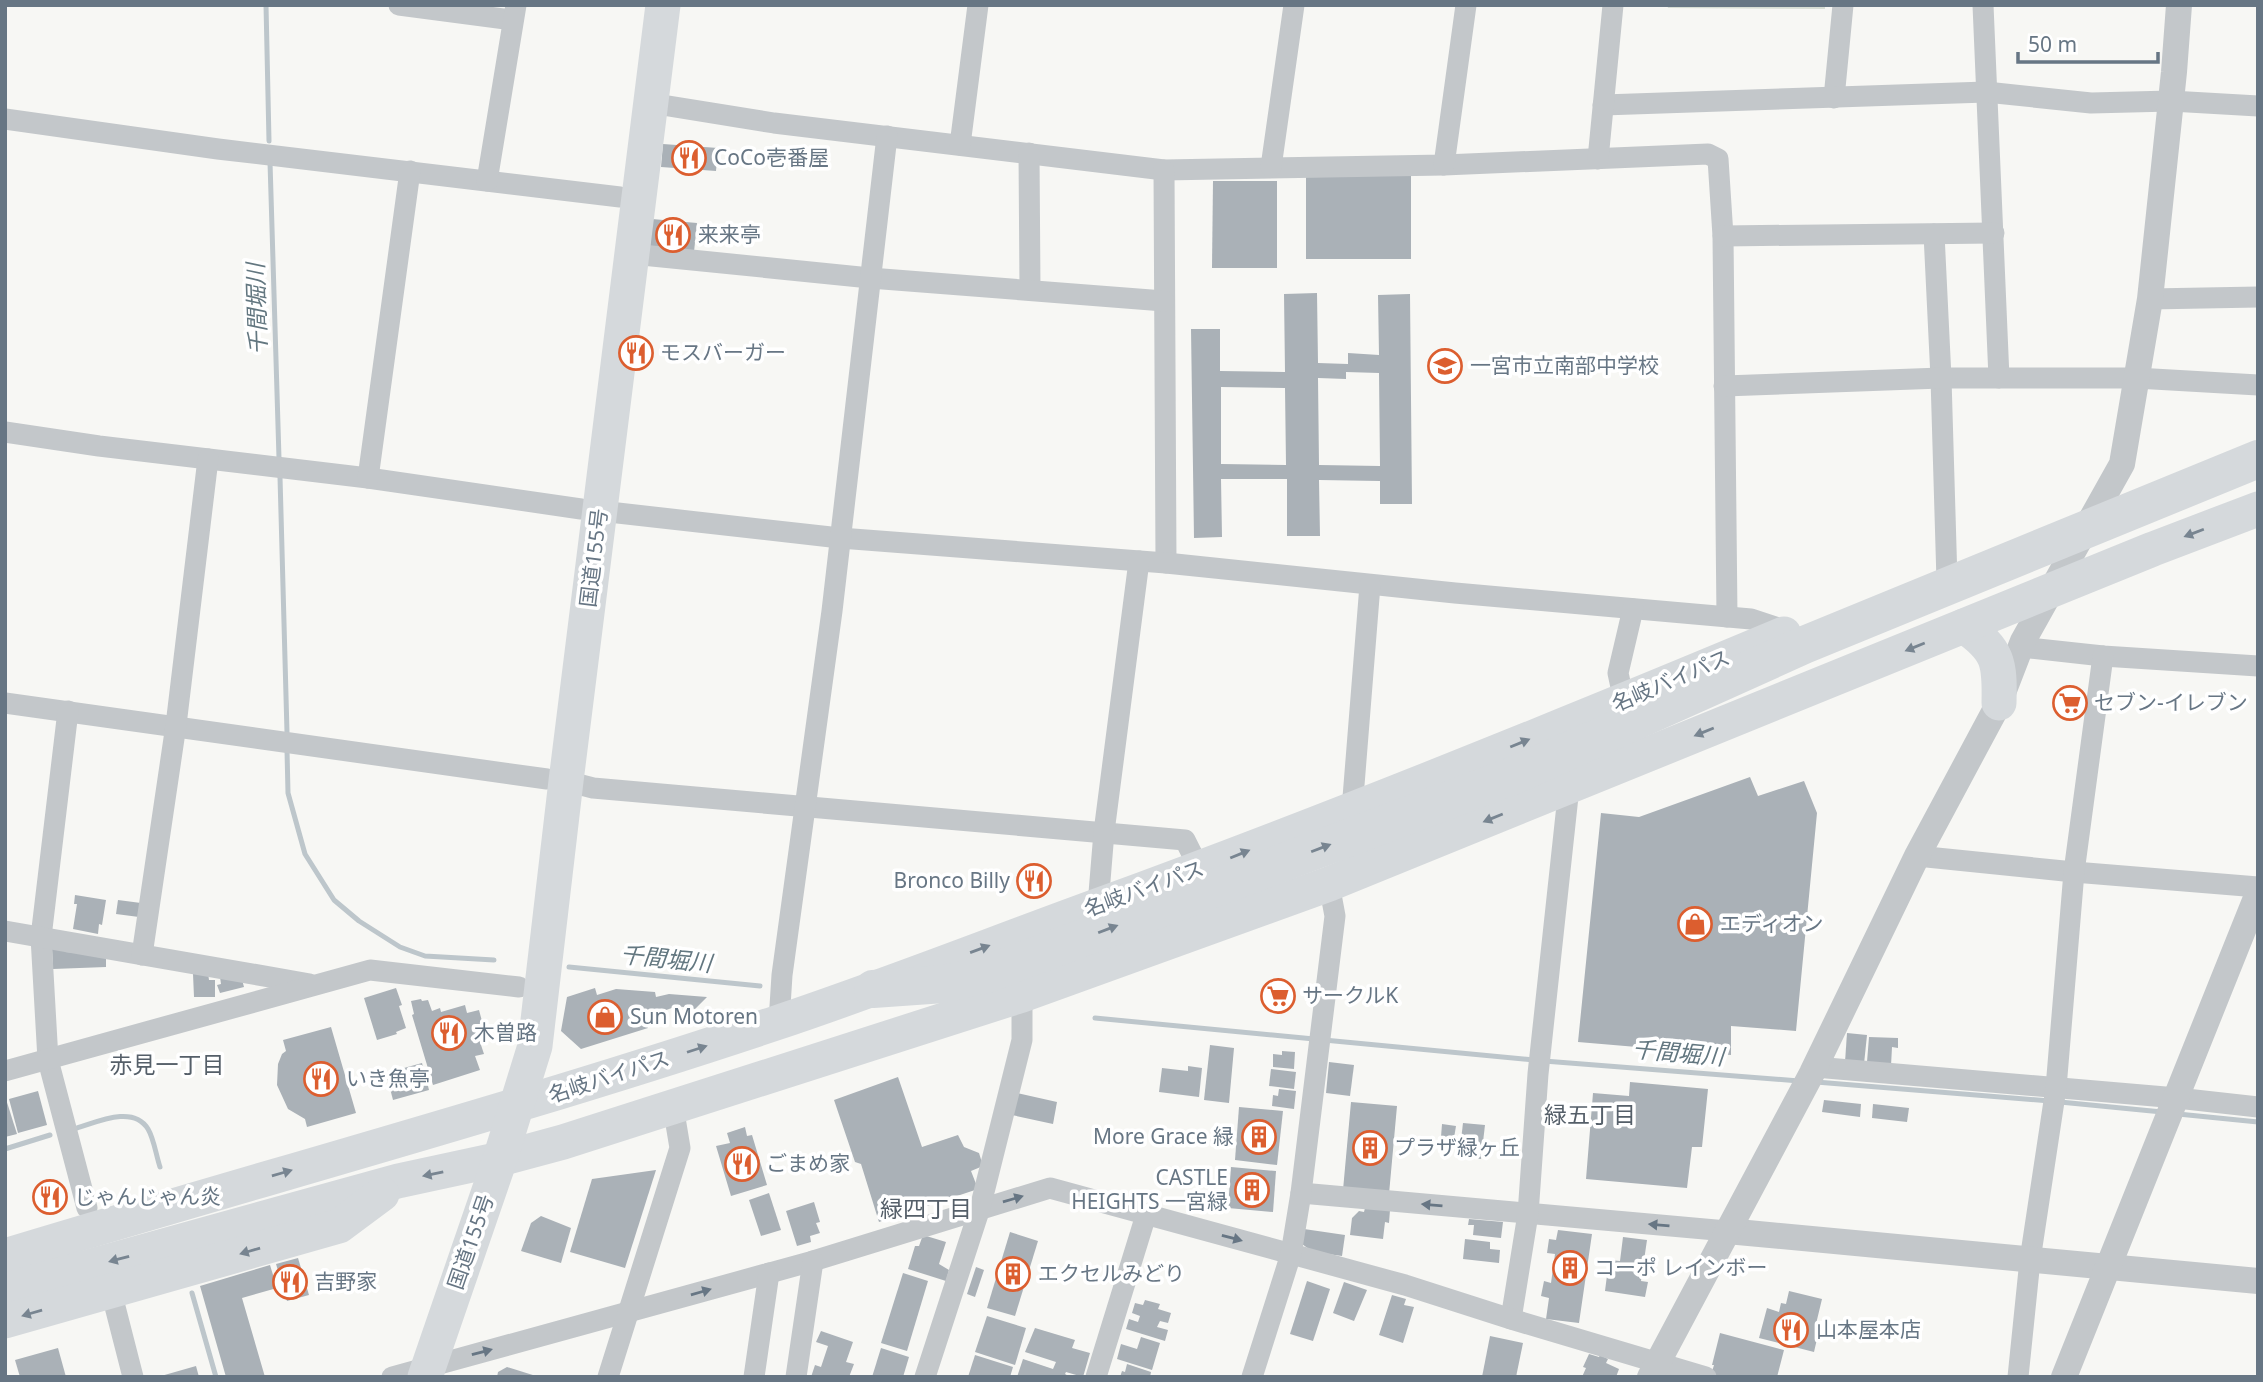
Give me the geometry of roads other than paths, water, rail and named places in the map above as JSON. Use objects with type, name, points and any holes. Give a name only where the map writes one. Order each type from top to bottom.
[{"type":"highway","name":"国道155号","points":[[427,1372],[536,1046],[556,780],[590,510],[620,197],[643,5]]},
{"type":"highway","name":"国道155号","points":[[590,510],[632,254],[663,5]]},
{"type":"highway","name":"名岐バイパス","points":[[6,1238],[246,1183],[515,1107],[779,1023],[1200,870],[1790,632],[1947,581],[2258,453]]},
{"type":"highway","points":[[873,989],[944,984],[987,974],[1515,775],[1804,645],[2258,459]]},
{"type":"highway","points":[[5,1290],[398,1181],[563,1142],[1023,995],[1329,884],[2153,549],[2258,509]]},
{"type":"highway","points":[[1964,626],[1982,638],[1996,660],[2000,670],[2000,703]]},
{"type":"highway","name":"国道155号","points":[[515,1107],[512,1054],[519,987],[556,780]]},
{"type":"highway","points":[[6,1238],[87,1208],[190,1181],[246,1183]]},
{"type":"highway","points":[[5,1321],[338,1226],[398,1181]]},
{"type":"highway","points":[[147,1280],[196,1238]]},
{"type":"street","points":[[398,5],[514,13],[486,181]]},
{"type":"street","points":[[960,145],[978,5]]},
{"type":"street","points":[[1271,167],[1294,5]]},
{"type":"street","points":[[1444,164],[1466,5]]},
{"type":"street","points":[[1598,159],[1613,5]]},
{"type":"street","points":[[1834,98],[1843,5]]},
{"type":"street","points":[[1983,5],[1999,378]]},
{"type":"street","points":[[1654,1369],[1810,1077],[1917,856],[2000,703],[2021,647],[2122,464],[2150,299],[2179,5]]},
{"type":"street","points":[[1603,106],[1986,92],[2091,103],[2171,101],[2258,106]]},
{"type":"street","points":[[650,103],[774,123],[1164,170],[1444,164],[1707,153],[1718,159],[1723,236],[1727,617]]},
{"type":"street","points":[[5,119],[218,149],[620,197]]},
{"type":"street","points":[[779,1023],[782,975],[840,538],[887,136]]},
{"type":"street","points":[[1029,153],[1030,290]]},
{"type":"street","points":[[1164,170],[1166,563]]},
{"type":"street","points":[[368,478],[410,171]]},
{"type":"street","points":[[1723,236],[1994,233]]},
{"type":"street","points":[[1934,234],[1947,581]]},
{"type":"street","points":[[632,254],[870,278],[1164,300]]},
{"type":"street","points":[[2150,299],[2258,297]]},
{"type":"street","points":[[1724,386],[1941,378],[2136,378],[2258,385]]},
{"type":"street","points":[[5,432],[368,478],[590,510],[840,538],[1166,563],[1751,618],[1790,632]]},
{"type":"street","points":[[142,954],[176,725],[208,459]]},
{"type":"street","points":[[1098,905],[1104,832],[1139,561]]},
{"type":"street","points":[[1352,810],[1370,584]]},
{"type":"street","points":[[1624,701],[1618,673],[1633,608]]},
{"type":"street","points":[[2021,647],[2103,656],[2258,666]]},
{"type":"street","points":[[2018,1377],[2054,1098],[2074,872],[2103,656]]},
{"type":"street","points":[[5,703],[176,725],[556,780],[593,788],[1185,839],[1200,870]]},
{"type":"street","points":[[68,711],[41,937],[48,1060],[87,1208]]},
{"type":"street","points":[[1511,1319],[1528,1214],[1538,1074],[1569,787]]},
{"type":"street","points":[[1917,856],[2258,887]]},
{"type":"street","points":[[1252,1377],[1291,1254],[1301,1193],[1335,916],[1329,884]]},
{"type":"street","points":[[2064,1377],[2258,893]]},
{"type":"street","points":[[5,931],[318,985]]},
{"type":"street","points":[[5,1071],[370,970],[519,987]]},
{"type":"street","points":[[926,1377],[980,1208],[1021,1040],[1023,995]]},
{"type":"street","points":[[1810,1077],[2172,1108],[2258,1107]]},
{"type":"street","points":[[608,1377],[680,1148],[673,1106]]},
{"type":"street","points":[[392,1377],[427,1372],[813,1261],[1050,1188],[1405,1285],[1654,1369],[1706,1377]]},
{"type":"street","points":[[1301,1193],[2258,1281]]},
{"type":"street","points":[[1096,1377],[1146,1215]]},
{"type":"street","points":[[796,1377],[813,1261]]},
{"type":"street","points":[[754,1377],[769,1273]]},
{"type":"street","points":[[111,1291],[133,1377]]},
{"type":"waterway","name":"千間堀川","points":[[266,5],[269,141]]},
{"type":"waterway","name":"千間堀川","points":[[270,162],[279,458]]},
{"type":"waterway","name":"千間堀川","points":[[280,477],[287,732]]},
{"type":"waterway","name":"千間堀川","points":[[287,750],[288,793],[305,854],[334,900],[359,921],[400,947],[425,956],[494,960]]},
{"type":"waterway","name":"千間堀川","points":[[569,967],[760,986]]},
{"type":"waterway","name":"千間堀川","points":[[1095,1018],[1314,1039]]},
{"type":"waterway","name":"千間堀川","points":[[1324,1040],[1534,1060]]},
{"type":"waterway","name":"千間堀川","points":[[1544,1061],[1799,1081]]},
{"type":"waterway","name":"千間堀川","points":[[1816,1082],[2050,1101]]},
{"type":"waterway","name":"千間堀川","points":[[2060,1102],[2162,1112]]},
{"type":"waterway","name":"千間堀川","points":[[2178,1114],[2258,1122]]},
{"type":"waterway","points":[[74,1129],[113,1117],[133,1118],[148,1129],[160,1167]]},
{"type":"waterway","points":[[5,1149],[50,1135]]},
{"type":"waterway","points":[[192,1293],[216,1377]]},
{"type":"place","name":"CoCo壱番屋","points":[[689,158]]},
{"type":"place","name":"来来亭","points":[[673,235]]},
{"type":"place","name":"モスバーガー","points":[[636,353]]},
{"type":"place","name":"一宮市立南部中学校","points":[[1445,366]]},
{"type":"place","name":"セブン-イレブン","points":[[2070,703]]},
{"type":"place","name":"Bronco Billy","points":[[1034,881]]},
{"type":"place","name":"エディオン","points":[[1695,924]]},
{"type":"place","name":"サークルK","points":[[1278,996]]},
{"type":"place","name":"Sun Motoren","points":[[605,1017]]},
{"type":"place","name":"木曽路","points":[[449,1033]]},
{"type":"place","name":"いき魚亭","points":[[321,1079]]},
{"type":"place","name":"More Grace 緑","points":[[1259,1137]]},
{"type":"place","name":"プラザ緑ヶ丘","points":[[1370,1148]]},
{"type":"place","name":"ごまめ家","points":[[742,1164]]},
{"type":"place","name":"CASTLE HEIGHTS 一宮緑","points":[[1252,1190]]},
{"type":"place","name":"じゃんじゃん炎","points":[[50,1197]]},
{"type":"place","name":"コーポ レインボー","points":[[1570,1268]]},
{"type":"place","name":"エクセルみどり","points":[[1013,1274]]},
{"type":"place","name":"吉野家","points":[[290,1282]]},
{"type":"place","name":"山本屋本店","points":[[1791,1330]]},
{"type":"district","name":"赤見一丁目","points":[[167,1065]]},
{"type":"district","name":"緑五丁目","points":[[1590,1115]]},
{"type":"district","name":"緑四丁目","points":[[926,1209]]}]
